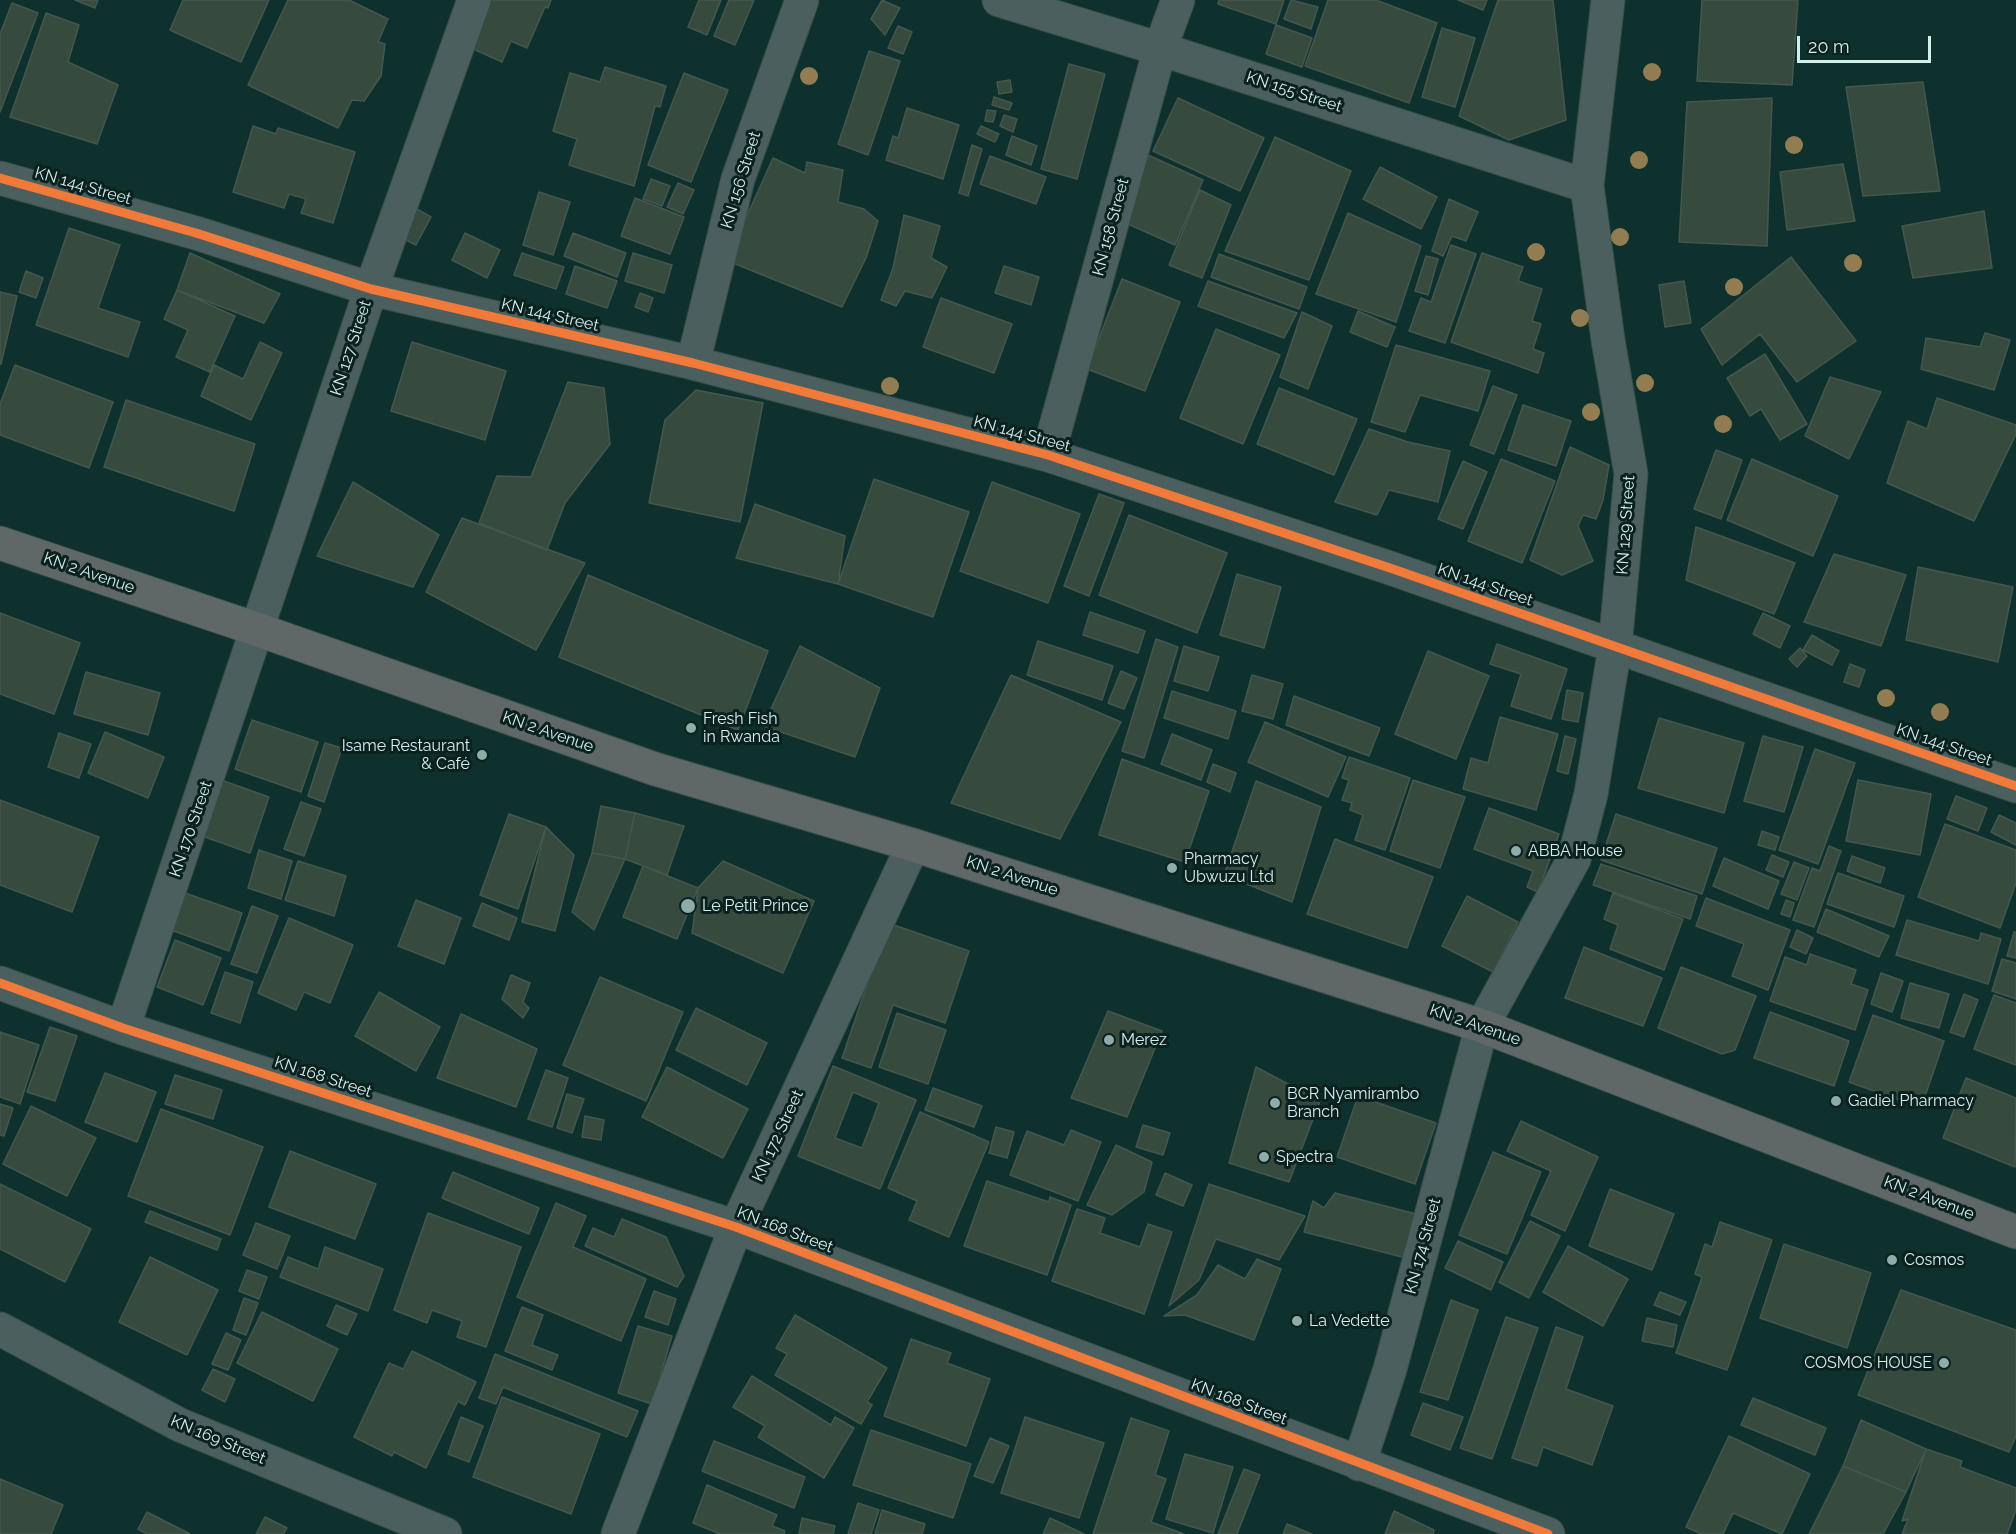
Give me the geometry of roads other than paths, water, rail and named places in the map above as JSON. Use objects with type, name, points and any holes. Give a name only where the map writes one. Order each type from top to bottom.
[{"type":"main road","name":"KN 2 Avenue","points":[[0,543],[259,630],[655,769],[913,845],[1482,1026],[2016,1232]]},
{"type":"street","name":"KN 127 Street","points":[[259,630],[371,289],[474,0]]},
{"type":"street","name":"KN 156 Street","points":[[693,363],[738,179],[802,0]]},
{"type":"street","name":"KN 155 Street","points":[[999,0],[1160,49],[1587,186]]},
{"type":"street","name":"KN 158 Street","points":[[1048,455],[1160,49],[1178,0]]},
{"type":"street","name":"KN 129 Street","points":[[1482,1026],[1574,859],[1591,794],[1615,647],[1631,474],[1608,340],[1587,186],[1608,0]]},
{"type":"street","name":"KN 144 Street","points":[[0,178],[196,233],[371,289],[693,363],[1048,455],[1390,568],[2016,786]]},
{"type":"street","name":"KN 170 Street","points":[[123,1028],[259,630]]},
{"type":"street","name":"KN 172 Street","points":[[618,1534],[736,1227],[913,845]]},
{"type":"street","name":"KN 168 Street","points":[[0,983],[123,1028],[736,1227],[1548,1534]]},
{"type":"street","name":"KN 174 Street","points":[[1359,1464],[1390,1369],[1482,1026]]},
{"type":"street","name":"KN 169 Street","points":[[0,1329],[180,1425],[445,1534]]},
{"type":"place","name":"Fresh Fish in Rwanda","points":[[691,728]]},
{"type":"place","name":"Isame Restaurant & Café","points":[[482,755]]},
{"type":"place","name":"ABBA House","points":[[1516,851]]},
{"type":"place","name":"Pharmacy Ubwuzu Ltd","points":[[1172,868]]},
{"type":"place","name":"Le Petit Prince","points":[[688,906]]},
{"type":"place","name":"Merez","points":[[1109,1040]]},
{"type":"place","name":"Gadiel Pharmacy","points":[[1836,1101]]},
{"type":"place","name":"BCR Nyamirambo Branch","points":[[1275,1103]]},
{"type":"place","name":"Spectra","points":[[1264,1157]]},
{"type":"place","name":"Cosmos","points":[[1892,1260]]},
{"type":"place","name":"La Vedette","points":[[1297,1321]]},
{"type":"place","name":"COSMOS HOUSE","points":[[1944,1363]]}]
